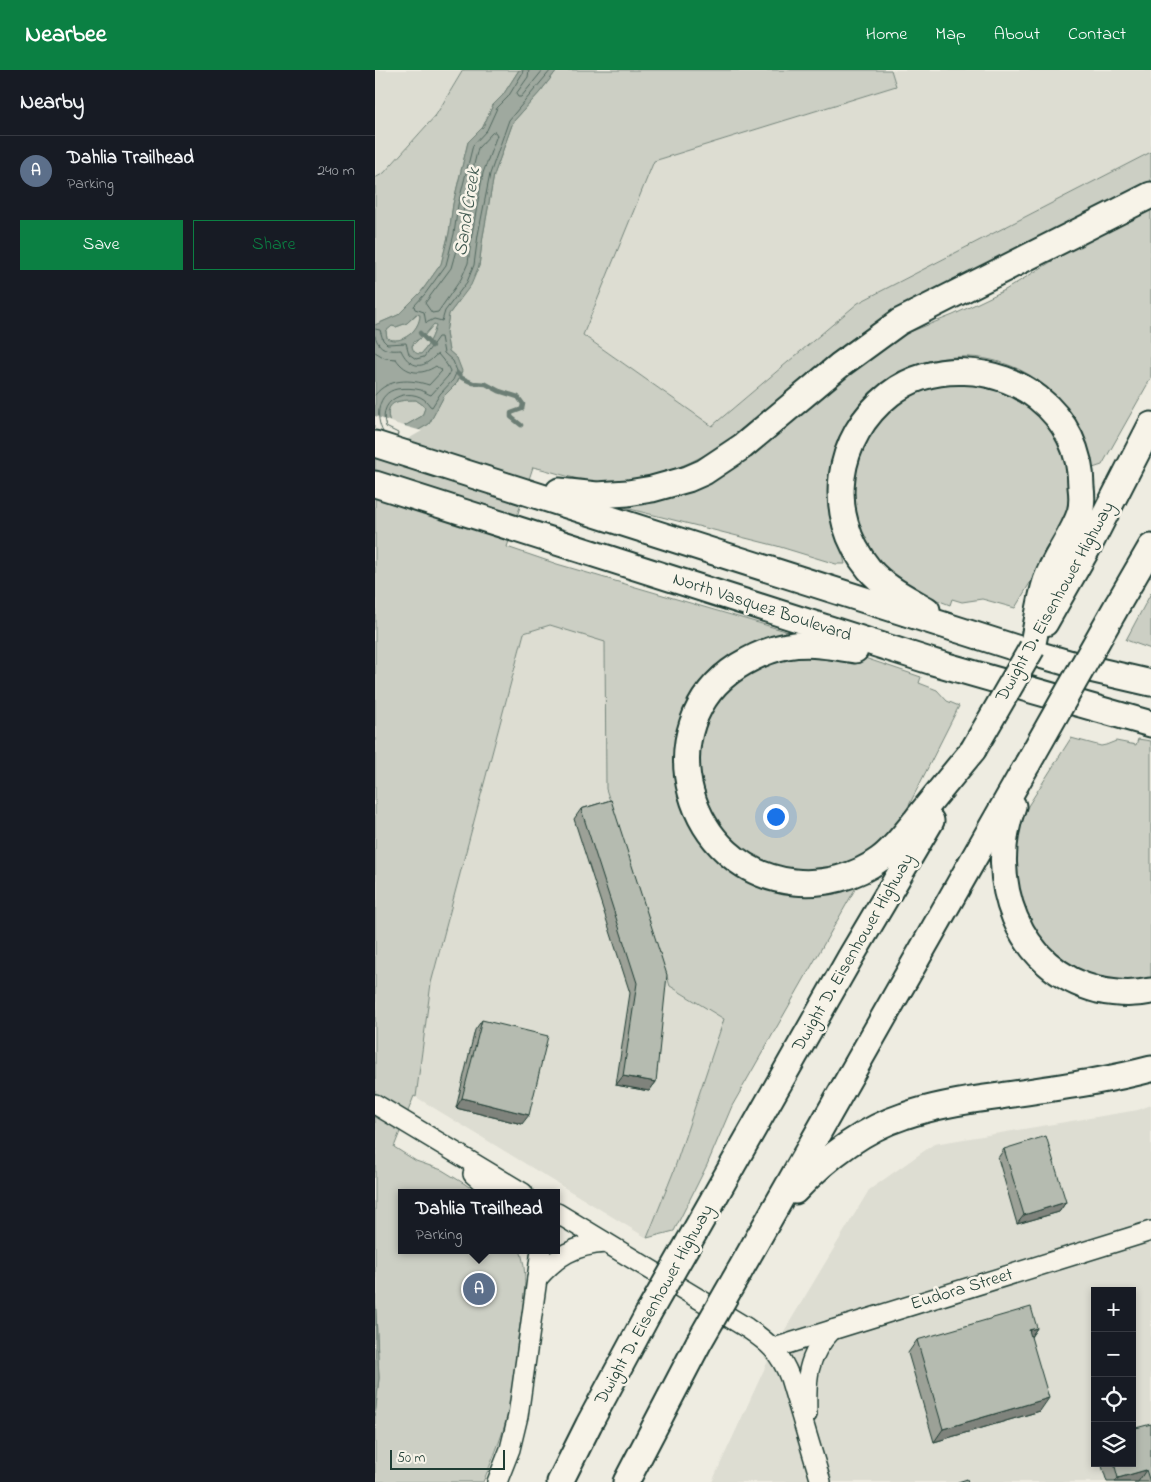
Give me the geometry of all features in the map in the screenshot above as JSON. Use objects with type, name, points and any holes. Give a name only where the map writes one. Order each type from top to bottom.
[{"type":"highway","points":[[550,495],[569,493],[597,495],[628,493],[652,489],[688,479],[704,472],[743,446],[840,365],[899,322],[1151,195]]},
{"type":"highway","points":[[969,633],[904,596],[876,576],[868,568],[851,539],[844,522],[840,493],[844,464],[854,437],[863,423],[879,403],[891,393],[914,381],[940,374],[973,372],[987,374],[1015,383],[1028,390],[1051,409],[1065,427],[1073,443],[1080,472],[1081,488],[1080,513],[1056,583]]},
{"type":"highway","name":"Dwight D. Eisenhower Highway","points":[[560,1482],[648,1314],[850,958],[1032,648],[1056,583],[1091,542],[1151,425]]},
{"type":"highway","points":[[375,444],[497,482],[550,495],[969,633],[1086,668],[1151,683]]},
{"type":"highway","name":"North Vasquez Boulevard","points":[[375,484],[933,662],[1147,725]]},
{"type":"highway","points":[[626,1482],[699,1342],[1151,547]]},
{"type":"highway","points":[[933,662],[812,644],[774,649],[747,661],[715,684],[693,719],[686,757],[691,795],[696,808],[707,830],[716,842],[727,853],[751,870],[790,882],[803,883],[829,880],[843,877],[869,866],[890,851],[973,750]]},
{"type":"highway","points":[[1028,763],[1009,817],[1003,852],[1005,885],[1017,925],[1040,956],[1061,974],[1073,981],[1087,987],[1115,994],[1136,994],[1151,991]]},
{"type":"highway","points":[[765,1225],[807,1178],[837,1152],[869,1132],[903,1116],[960,1102],[1116,1078],[1151,1069]]},
{"type":"main road","points":[[375,1104],[516,1189]]},
{"type":"main road","points":[[415,1129],[490,1189]]},
{"type":"main road","points":[[560,1215],[747,1328],[774,1348],[790,1378],[821,1482]]},
{"type":"main road","name":"Eudora Street","points":[[774,1348],[1151,1232]]},
{"type":"main road","points":[[538,1276],[549,1265],[572,1250],[582,1246],[606,1243]]},
{"type":"main road","points":[[532,1254],[538,1276]]},
{"type":"main road","points":[[497,1482],[510,1449],[518,1416],[541,1254]]},
{"type":"main road","points":[[807,1439],[808,1371],[817,1350],[833,1330]]},
{"type":"shaded area","points":[[375,70],[463,70],[436,115],[384,173],[375,178]]},
{"type":"shaded area","points":[[463,70],[519,70],[503,95],[493,105],[483,127],[468,142],[441,264],[421,292],[398,315],[375,325],[375,178],[384,173],[436,115]]},
{"type":"shaded area","points":[[557,70],[891,70],[896,86],[654,161],[583,335],[712,426],[858,303],[1151,152],[1151,181],[891,313],[837,350],[729,439],[690,462],[655,474],[607,482],[578,479],[533,467],[507,547],[557,564],[796,634],[769,638],[742,649],[714,666],[697,685],[687,703],[681,726],[713,853],[858,884],[732,1106],[707,1165],[674,1231],[647,1238],[673,1173],[724,1019],[670,986],[606,789],[605,642],[550,625],[524,633],[431,983],[416,1097],[414,1096],[394,1147],[416,1161],[442,1170],[472,1189],[398,1189],[398,1254],[521,1254],[525,1282],[511,1398],[502,1434],[483,1482],[375,1482],[375,1416],[379,1378],[375,1293],[375,455],[429,424],[444,396],[457,383],[457,358],[449,351],[446,333],[449,314],[459,301],[479,266],[494,175],[513,122]]},
{"type":"shaded area","points":[[891,70],[1151,70],[1151,152],[858,303],[712,426],[583,335],[654,161],[896,86]]},
{"type":"shaded area","points":[[1151,209],[1151,378],[1102,465],[1090,469],[1081,436],[1070,413],[1036,379],[1002,363],[966,357],[930,361],[896,374],[867,395],[845,425],[832,463],[831,489],[834,514],[845,564],[836,564],[777,546],[626,508],[625,500],[805,406],[897,337],[953,315],[1005,290],[1067,252]]},
{"type":"shaded area","points":[[417,314],[420,315],[419,321],[409,335],[398,340],[387,338],[386,331],[392,326],[396,327],[407,323]]},
{"type":"shaded area","points":[[434,324],[436,325],[434,333],[426,348],[421,354],[415,353],[412,346]]},
{"type":"shaded area","points":[[967,378],[1031,402],[1065,448],[1072,497],[1065,524],[1015,608],[982,599],[962,602],[952,599],[950,605],[906,588],[875,560],[855,522],[851,477],[862,441],[907,391]]},
{"type":"shaded area","points":[[416,400],[425,408],[422,416],[403,427],[390,423],[388,416],[390,406],[398,401]]},
{"type":"shaded area","points":[[1151,593],[1151,649],[1126,640]]},
{"type":"shaded area","points":[[550,625],[605,641],[606,789],[670,986],[724,1019],[673,1173],[647,1238],[416,1097],[431,983],[524,633]]},
{"type":"shaded area","points":[[853,654],[921,677],[919,683],[937,690],[947,701],[959,706],[902,819],[875,849],[845,866],[813,873],[764,863],[735,846],[710,814],[699,783],[699,737],[720,693],[772,655]]},
{"type":"shaded area","points":[[1071,738],[1101,746],[1116,741],[1136,745],[1138,739],[1151,741],[1151,980],[1122,981],[1100,978],[1072,965],[1041,941],[1021,909],[1013,867],[1019,826],[1028,806]]},
{"type":"shaded area","points":[[1151,1105],[1151,1482],[712,1482],[774,1348],[869,1190],[934,1144],[1138,1110]]},
{"type":"water","name":"Sand Creek","points":[[519,70],[557,70],[513,122],[494,175],[479,266],[471,285],[449,314],[446,333],[449,351],[457,358],[462,371],[457,383],[444,396],[429,424],[375,455],[375,325],[398,315],[421,292],[441,264],[468,142],[483,127],[493,105],[503,95]],"holes":[[[416,314],[420,315],[419,321],[409,335],[398,340],[387,338],[386,331],[392,326],[396,327],[407,323]],[[434,324],[436,325],[426,348],[421,354],[417,353],[412,346],[414,342],[424,336]],[[416,400],[423,405],[425,408],[422,416],[403,427],[390,423],[388,416],[390,406],[398,401]]]},
{"type":"water","points":[[375,1293],[379,1378],[375,1416]]},
{"type":"pier","points":[[375,416],[397,424],[422,431],[375,458]]},
{"type":"building","points":[[611,800],[667,975],[656,1082],[623,1076],[637,983],[581,809]]},
{"type":"building","points":[[482,1020],[548,1036],[529,1115],[462,1098]]},
{"type":"building","points":[[1046,1136],[1066,1202],[1024,1215],[1004,1149]]},
{"type":"building","points":[[1031,1307],[1037,1328],[1029,1330],[1049,1398],[943,1429],[917,1340]]},
{"type":"building","points":[[1151,1424],[1151,1482],[1146,1470],[1118,1478],[1115,1467],[1136,1467],[1136,1428]]},
{"type":"waterway","points":[[420,333],[432,346]]},
{"type":"waterway","points":[[457,373],[462,378],[473,383],[486,384],[499,391],[518,397],[523,404],[522,409],[511,413],[511,417],[521,425]]},
{"type":"place","name":"Dahlia Trailhead","points":[[479,1289]]}]
